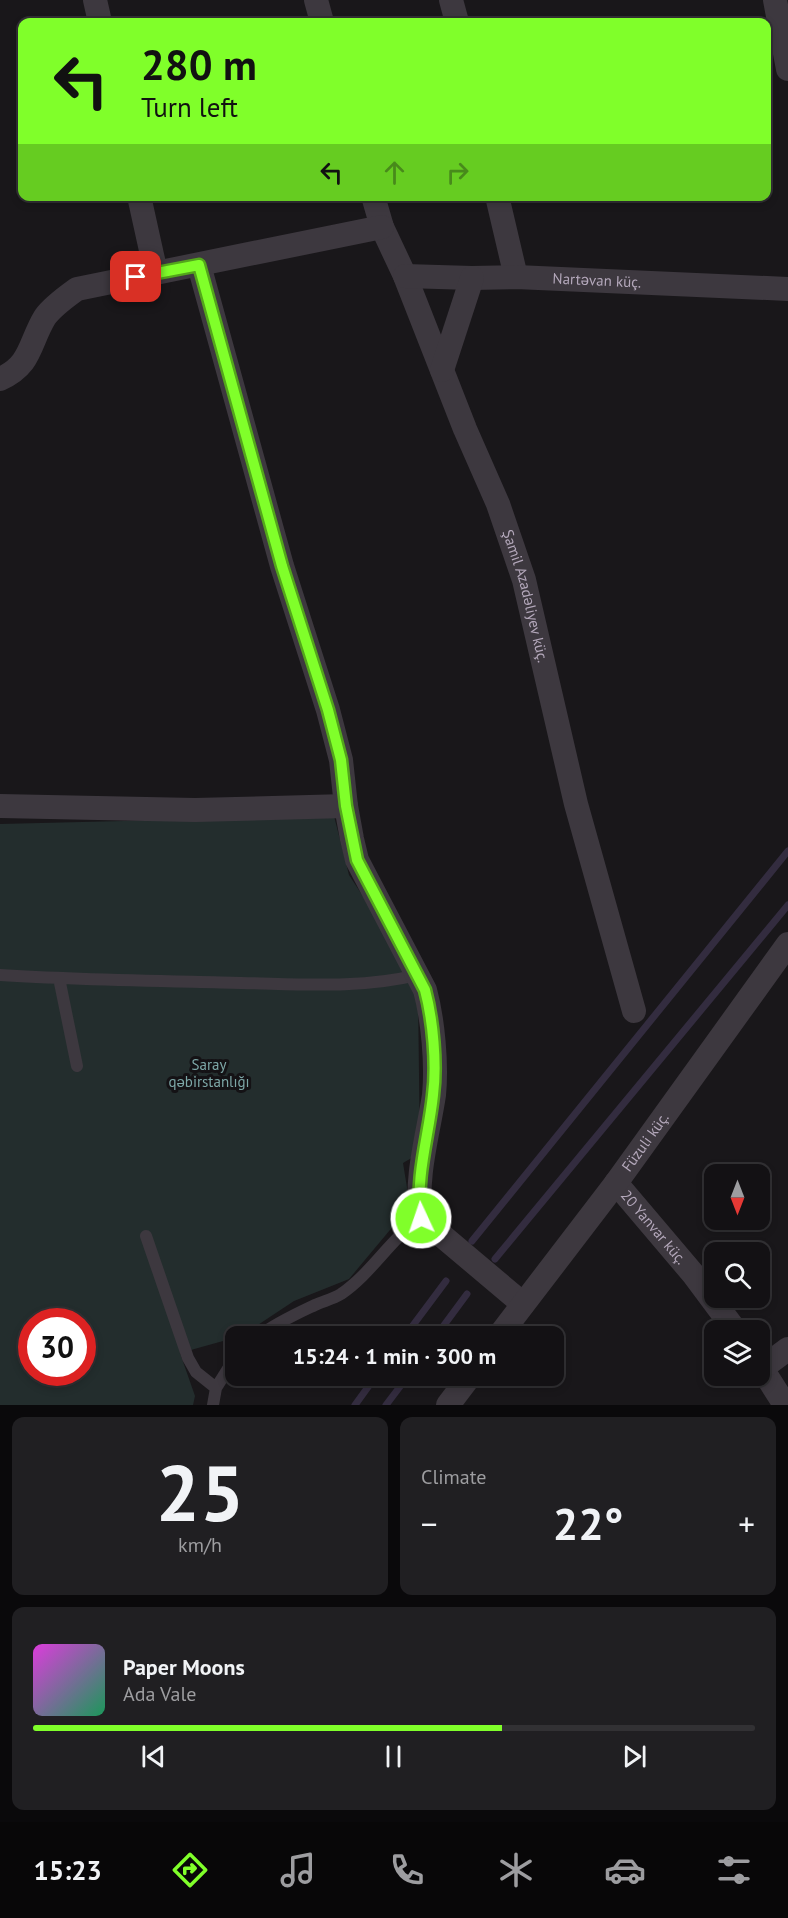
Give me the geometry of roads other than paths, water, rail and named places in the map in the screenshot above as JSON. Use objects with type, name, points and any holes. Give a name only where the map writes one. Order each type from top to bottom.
[{"type":"street","points":[[95,0],[99,18]]},
{"type":"street","points":[[316,0],[321,18]]},
{"type":"street","points":[[451,0],[456,18]]},
{"type":"street","points":[[776,0],[788,69]]},
{"type":"street","points":[[140,201],[156,273]]},
{"type":"street","name":"Şamil Azadəliyev küç.","points":[[374,201],[382,227],[405,276],[498,504],[524,580],[576,804],[633,1011]]},
{"type":"street","points":[[498,201],[516,277]]},
{"type":"street","points":[[0,379],[12,373],[23,363],[46,316],[77,289],[382,227]]},
{"type":"street","points":[[199,265],[282,566],[328,710],[341,760],[346,806],[357,860],[425,990],[430,1008],[434,1092],[420,1183],[421,1218],[523,1304]]},
{"type":"street","name":"Nartəvan küç.","points":[[405,276],[516,277],[788,289]]},
{"type":"street","points":[[442,370],[472,278]]},
{"type":"street","points":[[0,806],[195,810],[346,806]]},
{"type":"street","name":"Füzuli küç.","points":[[506,1326],[616,1183],[788,944]]},
{"type":"street","name":"20 Yanvar küç.","points":[[616,1183],[694,1275],[728,1320]]},
{"type":"street","points":[[770,1360],[788,1350]]},
{"type":"street","points":[[770,1382],[785,1405]]},
{"type":"street","points":[[448,1405],[462,1386]]},
{"type":"lane","points":[[0,975],[309,985],[392,981],[417,975]]},
{"type":"lane","points":[[59,978],[77,1066]]},
{"type":"lane","points":[[272,1326],[339,1295],[363,1277],[395,1239],[421,1218]]},
{"type":"lane","points":[[146,1236],[188,1358],[196,1372],[216,1388]]},
{"type":"lane","points":[[213,1405],[216,1388],[225,1374]]},
{"type":"waterway","points":[[472,1241],[788,851]]},
{"type":"waterway","points":[[495,1259],[788,905]]},
{"type":"waterway","points":[[412,1326],[446,1281]]},
{"type":"waterway","points":[[443,1326],[467,1294]]},
{"type":"waterway","points":[[355,1405],[369,1386]]},
{"type":"waterway","points":[[386,1405],[400,1386]]},
{"type":"park label","name":"Saray qəbirstanlığı","points":[[209,1074]]}]
